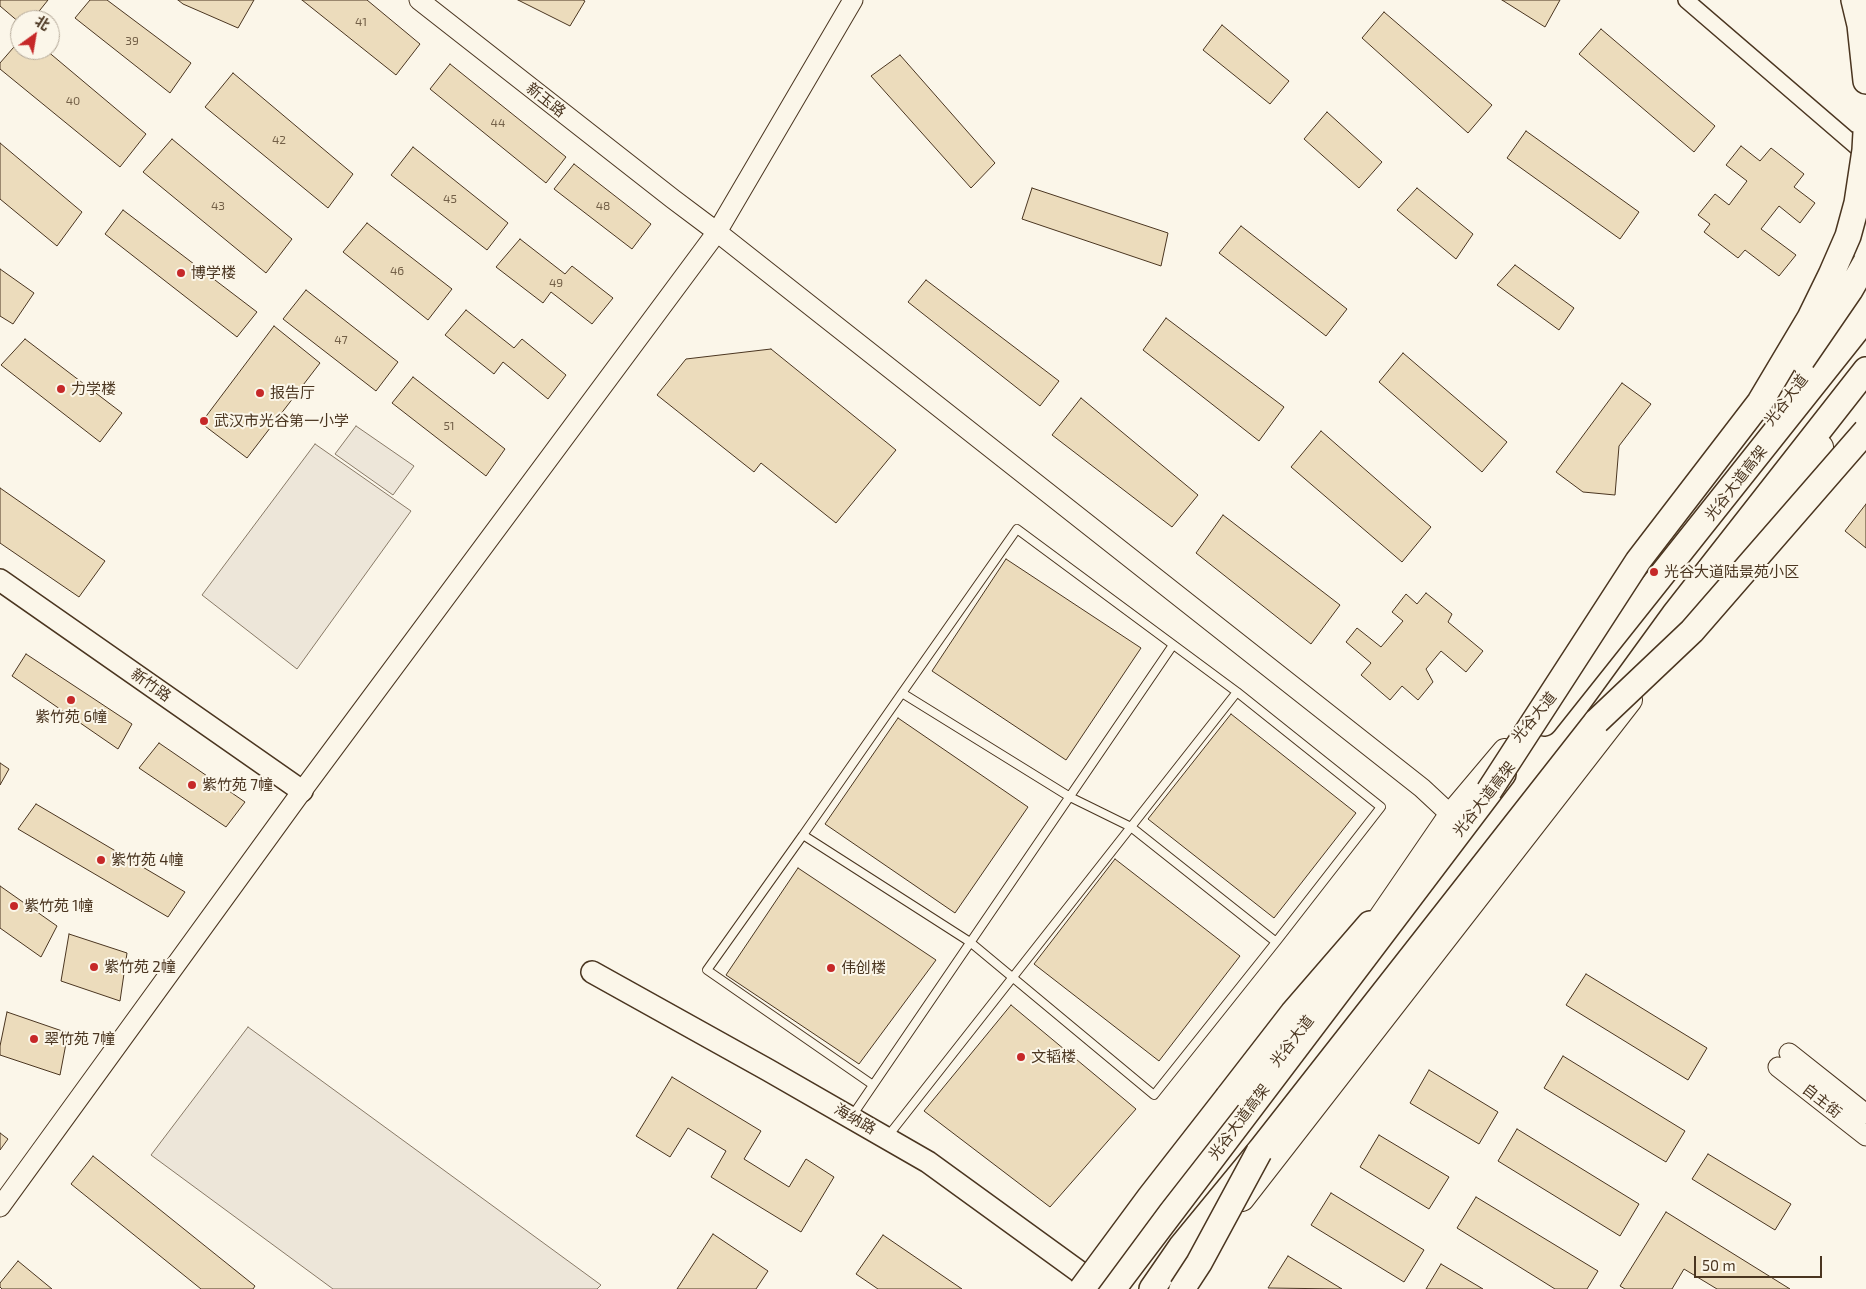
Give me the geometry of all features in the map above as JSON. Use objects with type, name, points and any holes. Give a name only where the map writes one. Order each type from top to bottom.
[{"type":"highway","points":[[1854,0],[1860,25],[1866,81]]},
{"type":"highway","points":[[1489,791],[1638,561],[1760,402],[1810,318],[1848,236],[1856,204],[1866,132]]},
{"type":"highway","points":[[1489,791],[1781,390],[1841,305],[1866,262]]},
{"type":"highway","name":"光谷大道高架","points":[[1113,1289],[1489,791],[1739,480],[1866,318]]},
{"type":"highway","points":[[1152,1289],[1181,1247],[1259,1152],[1597,721],[1674,615],[1866,370]]},
{"type":"highway","points":[[1798,457],[1866,385]]},
{"type":"highway","points":[[1597,721],[1692,631],[1866,431]]},
{"type":"highway","points":[[1082,1289],[1150,1197],[1293,1013],[1401,888]]},
{"type":"highway","points":[[1182,1289],[1199,1263],[1259,1152]]},
{"type":"main road","name":"光谷大道","points":[[1103,1289],[1324,999],[1450,815],[1654,572],[1866,296]]},
{"type":"main road","points":[[1172,1289],[1614,722],[1866,385]]},
{"type":"main road","name":"新竹路","points":[[0,580],[302,791]]},
{"type":"main road","name":"海纳路","points":[[592,972],[928,1162],[1103,1289]]},
{"type":"street","name":"新玉路","points":[[419,0],[717,232],[1422,788],[1450,815]]},
{"type":"street","points":[[0,1207],[302,791],[717,232],[853,0]]},
{"type":"street","points":[[1686,0],[1866,155]]},
{"type":"street","name":"自主街","points":[[1866,1114],[1784,1060],[1866,1136]]},
{"type":"lane","points":[[802,835],[970,942],[1154,1095],[1276,942],[1380,807],[1237,692],[1017,529],[707,970],[873,1085]]},
{"type":"lane","points":[[851,1117],[1173,645]]},
{"type":"lane","points":[[886,1138],[1237,692]]},
{"type":"lane","points":[[902,693],[1070,797],[1130,827],[1276,942]]},
{"type":"shaded area","points":[[356,426],[414,466],[393,495],[335,454]]},
{"type":"shaded area","points":[[315,444],[411,511],[297,669],[202,595]]},
{"type":"shaded area","points":[[248,1027],[601,1285],[597,1289],[333,1289],[151,1155]]},
{"type":"building","points":[[0,0],[48,0],[40,10],[10,10],[10,14],[0,6]]},
{"type":"building","points":[[90,0],[107,0],[191,63],[170,93],[75,18]]},
{"type":"building","points":[[178,0],[254,0],[238,28],[183,4]]},
{"type":"building","points":[[302,0],[367,0],[420,44],[396,75]]},
{"type":"building","points":[[518,0],[583,0],[585,1],[570,26]]},
{"type":"building","points":[[1502,0],[1560,0],[1545,27]]},
{"type":"building","points":[[1384,12],[1492,105],[1468,133],[1362,38]]},
{"type":"building","points":[[1222,25],[1289,81],[1270,104],[1203,50]]},
{"type":"building","points":[[1601,29],[1715,126],[1694,152],[1579,54]]},
{"type":"building","points":[[10,52],[10,60],[58,60],[146,134],[120,167],[0,69],[0,63]]},
{"type":"building","points":[[900,55],[995,163],[971,188],[871,76]]},
{"type":"building","points":[[450,64],[566,157],[546,183],[430,89]]},
{"type":"building","points":[[233,73],[353,174],[328,208],[205,107]]},
{"type":"building","points":[[1327,112],[1382,162],[1359,188],[1304,139]]},
{"type":"building","points":[[1526,131],[1639,212],[1620,239],[1507,158]]},
{"type":"building","points":[[172,139],[292,239],[266,273],[143,172]]},
{"type":"building","points":[[0,143],[82,212],[57,246],[0,199]]},
{"type":"building","points":[[1741,146],[1760,161],[1771,148],[1804,174],[1794,187],[1815,203],[1800,223],[1779,206],[1761,229],[1796,255],[1779,276],[1745,250],[1738,258],[1704,232],[1710,224],[1698,215],[1715,194],[1729,205],[1747,181],[1726,165]]},
{"type":"building","points":[[413,147],[508,223],[487,250],[391,175]]},
{"type":"building","points":[[574,164],[651,224],[632,249],[554,189]]},
{"type":"building","points":[[1032,188],[1168,233],[1161,266],[1022,219]]},
{"type":"building","points":[[1417,188],[1473,234],[1456,259],[1397,210]]},
{"type":"building","name":"博学楼","points":[[123,210],[257,312],[237,337],[105,234]]},
{"type":"building","points":[[367,223],[452,289],[428,320],[343,252]]},
{"type":"building","points":[[1241,226],[1347,309],[1326,336],[1219,253]]},
{"type":"building","points":[[520,239],[565,274],[572,266],[613,298],[592,324],[551,292],[543,303],[496,267]]},
{"type":"building","points":[[1515,265],[1574,308],[1559,330],[1497,285]]},
{"type":"building","points":[[0,269],[34,293],[13,324],[0,316]]},
{"type":"building","points":[[926,280],[1059,381],[1040,406],[908,302]]},
{"type":"building","points":[[306,290],[398,362],[376,391],[283,319]]},
{"type":"building","points":[[466,310],[514,348],[522,339],[566,375],[548,399],[503,362],[494,374],[445,335]]},
{"type":"building","points":[[1166,318],[1284,407],[1259,441],[1143,350]]},
{"type":"building","name":"报告厅","points":[[274,326],[320,363],[247,458],[201,423]]},
{"type":"building","name":"力学楼","points":[[25,339],[122,413],[100,442],[1,365]]},
{"type":"building","points":[[771,349],[896,450],[836,523],[761,463],[754,472],[657,395],[686,359]]},
{"type":"building","points":[[1403,353],[1507,442],[1482,472],[1379,382]]},
{"type":"building","points":[[413,377],[505,449],[486,476],[392,403]]},
{"type":"building","points":[[1622,383],[1651,404],[1619,446],[1615,495],[1583,492],[1556,472]]},
{"type":"building","points":[[1081,398],[1198,495],[1172,527],[1052,435]]},
{"type":"building","points":[[1321,431],[1431,527],[1402,562],[1291,467]]},
{"type":"building","points":[[0,488],[105,561],[79,597],[0,543]]},
{"type":"building","points":[[1866,504],[1866,548],[1845,531]]},
{"type":"building","points":[[1223,515],[1340,605],[1311,644],[1196,553]]},
{"type":"building","points":[[1006,559],[1141,648],[1066,760],[932,671]]},
{"type":"building","points":[[1426,593],[1452,614],[1448,622],[1483,651],[1466,672],[1441,651],[1426,669],[1433,682],[1418,700],[1402,686],[1390,700],[1361,675],[1371,663],[1346,642],[1357,628],[1381,647],[1403,621],[1392,612],[1406,594],[1417,604]]},
{"type":"building","name":"紫竹苑 6幢","points":[[26,654],[132,724],[118,749],[12,676]]},
{"type":"building","points":[[1231,714],[1356,813],[1274,918],[1148,819]]},
{"type":"building","points":[[898,718],[1028,807],[955,913],[825,824]]},
{"type":"building","name":"紫竹苑 7幢","points":[[159,743],[245,802],[226,827],[139,768]]},
{"type":"building","points":[[0,763],[9,769],[0,785]]},
{"type":"building","name":"紫竹苑 4幢","points":[[36,804],[185,892],[168,917],[18,829]]},
{"type":"building","points":[[1115,859],[1240,956],[1159,1061],[1034,964]]},
{"type":"building","name":"伟创楼","points":[[798,868],[936,960],[859,1064],[726,975]]},
{"type":"building","name":"紫竹苑 1幢","points":[[0,886],[57,926],[41,957],[0,928]]},
{"type":"building","name":"紫竹苑 2幢","points":[[69,934],[127,953],[120,1001],[61,981]]},
{"type":"building","points":[[1586,974],[1707,1048],[1688,1080],[1566,1005]]},
{"type":"building","name":"文韬楼","points":[[1011,1005],[1136,1109],[1050,1207],[924,1111]]},
{"type":"building","name":"翠竹苑 7幢","points":[[7,1012],[68,1033],[60,1075],[0,1055]]},
{"type":"building","points":[[1563,1056],[1685,1131],[1666,1162],[1544,1088]]},
{"type":"building","points":[[1429,1070],[1498,1112],[1479,1144],[1410,1103]]},
{"type":"building","points":[[672,1077],[761,1131],[744,1159],[789,1187],[806,1159],[834,1177],[801,1232],[711,1177],[726,1151],[688,1128],[670,1157],[636,1136]]},
{"type":"building","points":[[1517,1129],[1639,1204],[1620,1236],[1498,1161]]},
{"type":"building","points":[[0,1133],[8,1139],[0,1150]]},
{"type":"building","points":[[1379,1135],[1449,1177],[1429,1209],[1360,1167]]},
{"type":"building","points":[[1708,1154],[1791,1204],[1775,1230],[1692,1179]]},
{"type":"building","points":[[93,1156],[255,1286],[253,1289],[201,1289],[71,1184]]},
{"type":"building","points":[[1331,1193],[1424,1250],[1404,1282],[1311,1225]]},
{"type":"building","points":[[1476,1197],[1598,1271],[1587,1289],[1555,1289],[1457,1228]]},
{"type":"building","points":[[1666,1212],[1790,1289],[1717,1289],[1684,1269],[1672,1289],[1625,1289],[1620,1286]]},
{"type":"building","points":[[713,1234],[768,1271],[756,1289],[677,1289]]},
{"type":"building","points":[[883,1235],[962,1289],[878,1289],[856,1274]]},
{"type":"building","points":[[1288,1256],[1342,1289],[1268,1288]]},
{"type":"building","points":[[18,1261],[52,1289],[2,1289],[0,1283]]},
{"type":"building","points":[[1441,1264],[1483,1289],[1426,1289]]},
{"type":"place","name":"博学楼","points":[[181,273]]},
{"type":"place","name":"力学楼","points":[[61,389]]},
{"type":"place","name":"报告厅","points":[[260,393]]},
{"type":"place","name":"武汉市光谷第一小学","points":[[204,421]]},
{"type":"place","name":"光谷大道陆景苑小区","points":[[1654,572]]},
{"type":"place","name":"紫竹苑 6幢","points":[[71,700]]},
{"type":"place","name":"紫竹苑 7幢","points":[[192,785]]},
{"type":"place","name":"紫竹苑 4幢","points":[[101,860]]},
{"type":"place","name":"紫竹苑 1幢","points":[[14,906]]},
{"type":"place","name":"紫竹苑 2幢","points":[[94,967]]},
{"type":"place","name":"伟创楼","points":[[831,968]]},
{"type":"place","name":"翠竹苑 7幢","points":[[34,1039]]},
{"type":"place","name":"文韬楼","points":[[1021,1057]]}]
